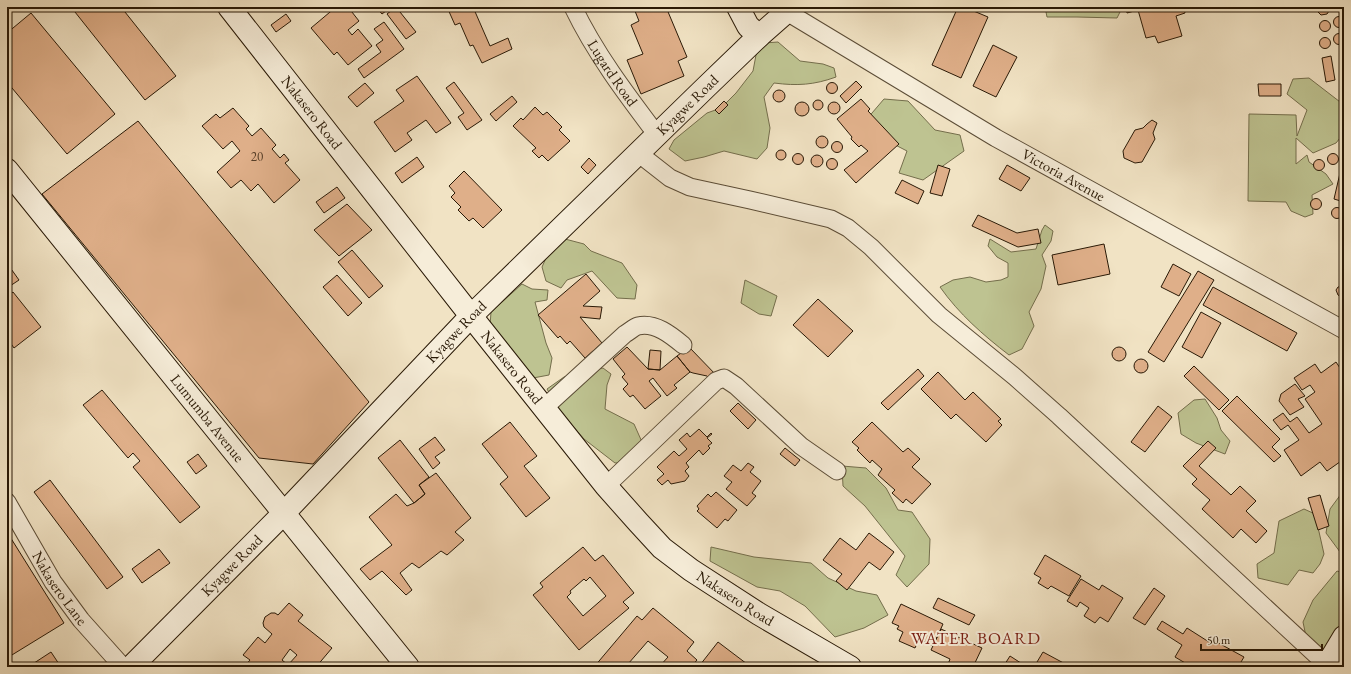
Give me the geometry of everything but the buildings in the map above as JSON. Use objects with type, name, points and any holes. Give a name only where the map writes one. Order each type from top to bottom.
[{"type":"street","name":"Nakasero Road","points":[[229,7],[470,316],[606,486],[662,548],[691,570],[759,614],[850,667]]},
{"type":"street","name":"Lugard Road","points":[[573,7],[582,26],[623,90],[657,135]]},
{"type":"street","points":[[738,7],[748,26],[760,36]]},
{"type":"street","name":"Kyagwe Road","points":[[131,667],[284,513],[470,316],[789,9]]},
{"type":"street","name":"Victoria Avenue","points":[[789,9],[996,138],[1344,330]]},
{"type":"street","points":[[638,153],[670,178],[690,187],[831,219],[848,228],[871,248],[939,315],[1015,377],[1059,416],[1326,666],[1344,637]]},
{"type":"street","name":"Lumumba Avenue","points":[[7,170],[408,667]]},
{"type":"street","points":[[544,408],[625,334],[638,326],[653,325],[683,345]]},
{"type":"street","points":[[606,486],[716,381],[724,378],[736,386],[801,446],[837,471]]},
{"type":"street","name":"Nakasero Lane","points":[[7,502],[53,582],[81,620],[123,667]]},
{"type":"green space","points":[[1045,7],[1118,7],[1120,12],[1117,18],[1047,17]]},
{"type":"green space","points":[[778,42],[800,61],[823,64],[834,68],[836,77],[820,82],[805,84],[774,83],[764,97],[770,128],[767,148],[757,159],[724,151],[685,161],[669,149],[674,140],[707,113],[721,108],[736,93],[753,71],[756,55],[764,43]]},
{"type":"green space","points":[[1309,78],[1344,105],[1344,133],[1336,143],[1313,153],[1296,138],[1296,164],[1307,155],[1309,162],[1326,174],[1333,184],[1312,195],[1313,214],[1305,217],[1291,211],[1286,202],[1248,201],[1249,114],[1296,115],[1297,136],[1307,110],[1287,94],[1293,79]]},
{"type":"green space","points":[[884,99],[908,101],[935,130],[960,135],[964,151],[923,180],[899,173],[907,151],[878,136],[866,120]]},
{"type":"green space","points":[[1045,225],[1053,231],[1051,241],[1042,255],[1046,266],[1041,289],[1029,312],[1034,326],[1022,349],[1009,355],[972,324],[947,297],[940,287],[953,280],[970,277],[986,282],[1001,280],[1008,277],[1008,263],[997,257],[988,246],[990,239],[1011,252],[1036,249]]},
{"type":"green space","points":[[565,239],[584,244],[591,251],[622,263],[637,285],[635,299],[617,298],[592,271],[567,280],[561,288],[546,281],[542,267],[551,247]]},
{"type":"green space","points":[[745,280],[777,296],[771,316],[759,314],[741,303]]},
{"type":"green space","points":[[522,284],[532,289],[548,290],[547,300],[535,302],[546,343],[552,358],[549,375],[533,378],[490,326],[491,312]]},
{"type":"green space","points":[[603,368],[611,374],[607,385],[605,409],[634,424],[642,442],[644,461],[615,463],[584,439],[559,410],[547,389],[564,377]]},
{"type":"green space","points":[[1205,399],[1217,418],[1221,430],[1230,441],[1225,454],[1196,443],[1181,434],[1178,413],[1194,400]]},
{"type":"green space","points":[[842,466],[866,468],[886,488],[898,510],[912,512],[930,539],[929,564],[907,587],[896,575],[905,556],[865,506],[843,486]]},
{"type":"green space","points":[[1344,490],[1343,556],[1326,533],[1330,509]]},
{"type":"green space","points":[[1304,509],[1315,514],[1324,554],[1320,564],[1313,573],[1299,570],[1288,585],[1258,578],[1257,564],[1274,553],[1279,521]]},
{"type":"green space","points":[[711,547],[754,557],[811,563],[828,578],[856,591],[877,595],[888,615],[864,628],[835,637],[805,606],[780,591],[757,587],[710,561]]},
{"type":"green space","points":[[1337,571],[1344,573],[1344,625],[1330,651],[1308,646],[1303,622],[1313,600]]},
{"type":"district","name":"WATER BOARD","points":[[976,638]]}]
